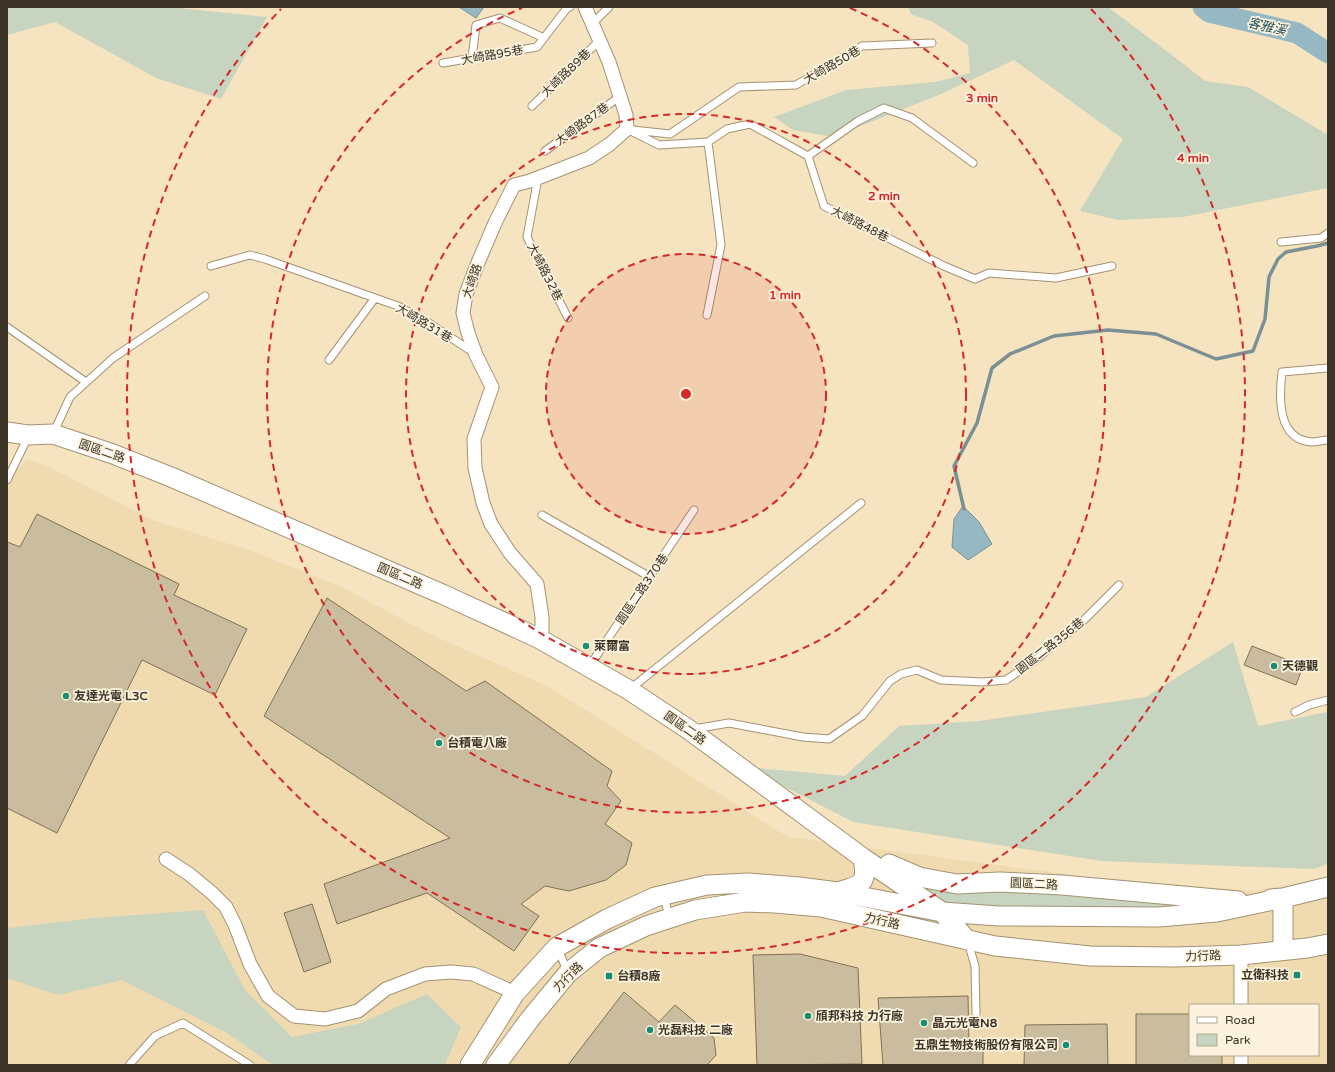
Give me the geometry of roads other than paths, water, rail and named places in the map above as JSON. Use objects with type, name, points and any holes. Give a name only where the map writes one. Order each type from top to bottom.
[{"type":"street","points":[[585,7],[609,62],[626,115],[627,129]]},
{"type":"street","name":"大崎路","points":[[538,638],[542,630],[542,617],[538,584],[510,553],[491,524],[483,503],[475,468],[474,439],[492,387],[476,354],[463,313],[466,294],[495,222],[514,185],[538,178],[595,154],[610,144],[627,129]]},
{"type":"street","name":"園區二路","points":[[7,432],[28,435],[53,434],[113,454],[171,477],[442,594],[538,638],[629,690],[858,850],[919,877],[957,884],[1000,882],[1062,885],[1237,901],[1283,898],[1328,887]]},
{"type":"street","name":"園區二路","points":[[765,785],[863,858],[942,912],[967,940]]},
{"type":"street","points":[[838,892],[860,884],[864,879],[866,872],[863,858]]},
{"type":"street","points":[[166,859],[189,874],[226,907],[235,925],[250,964],[268,996],[294,1016],[325,1019],[358,1011],[386,989],[425,974],[451,972],[473,974],[515,993]]},
{"type":"street","name":"力行路","points":[[470,1065],[515,993],[557,947],[607,919],[655,897],[707,885],[748,883],[798,887],[838,892],[942,912],[999,916],[1159,917],[1217,912],[1283,898]]},
{"type":"street","points":[[1283,898],[1283,950]]},
{"type":"street","name":"力行路","points":[[496,1065],[530,1019],[568,974],[599,948],[646,926],[694,910],[745,902],[775,903],[821,908],[995,946],[1090,956],[1241,955],[1307,948],[1328,944]]},
{"type":"street","points":[[1241,955],[1241,1004]]},
{"type":"lane","name":"大崎路95巷","points":[[443,63],[537,47],[567,8],[570,7]]},
{"type":"lane","points":[[592,24],[610,7]]},
{"type":"lane","points":[[472,58],[476,25],[500,18],[544,38]]},
{"type":"lane","name":"大崎路89巷","points":[[532,106],[600,40]]},
{"type":"lane","name":"大崎路50巷","points":[[627,129],[670,134],[739,87],[796,85],[862,46],[932,43]]},
{"type":"lane","name":"大崎路87巷","points":[[545,151],[619,97]]},
{"type":"lane","points":[[627,129],[659,145],[708,142],[727,129],[750,124],[808,156],[858,121],[884,108],[912,118],[974,163]]},
{"type":"lane","points":[[707,315],[720,245],[708,142]]},
{"type":"lane","name":"大崎路48巷","points":[[808,156],[824,206],[944,266],[975,279],[989,273],[1056,278],[1112,266]]},
{"type":"lane","name":"大崎路32巷","points":[[538,178],[527,237],[568,318]]},
{"type":"lane","points":[[1281,242],[1321,238],[1328,233]]},
{"type":"lane","name":"大崎路31巷","points":[[211,266],[250,255],[265,259],[398,306],[476,354]]},
{"type":"lane","points":[[53,434],[70,397],[86,382],[113,358],[205,296]]},
{"type":"lane","points":[[328,360],[375,298]]},
{"type":"lane","points":[[7,328],[86,382]]},
{"type":"lane","points":[[1328,368],[1282,372],[1280,390],[1282,413],[1285,424],[1291,433],[1299,439],[1312,442],[1328,440]]},
{"type":"lane","points":[[7,480],[28,435]]},
{"type":"lane","points":[[629,690],[861,503]]},
{"type":"lane","name":"園區二路370巷","points":[[589,667],[694,510]]},
{"type":"lane","points":[[542,515],[650,577]]},
{"type":"lane","name":"園區二路356巷","points":[[688,730],[729,723],[803,738],[829,739],[862,716],[890,681],[901,674],[917,670],[941,680],[984,682],[1006,680],[1034,661],[1084,620],[1119,585]]},
{"type":"lane","points":[[1295,712],[1310,705],[1328,700]]},
{"type":"lane","points":[[664,895],[669,918]]},
{"type":"lane","points":[[967,940],[975,966],[976,1013]]},
{"type":"lane","points":[[557,947],[568,974]]},
{"type":"lane","points":[[128,1065],[155,1036],[183,1023],[250,1065]]},
{"type":"water","points":[[459,7],[484,7],[476,18]]},
{"type":"water","points":[[963,506],[979,522],[992,544],[968,560],[952,547],[954,519]]},
{"type":"waterway","name":"客雅溪","points":[[1203,7],[1209,12],[1297,33],[1328,53]]},
{"type":"waterway","points":[[964,509],[954,466],[977,423],[992,368],[1010,354],[1054,336],[1108,330],[1156,334],[1216,359],[1253,351],[1265,319],[1269,277],[1278,259],[1286,252],[1328,243]]},
{"type":"place","name":"萊爾富","points":[[586,646]]},
{"type":"place","name":"天德觀","points":[[1274,666]]},
{"type":"place","name":"友達光電 L3C","points":[[66,696]]},
{"type":"place","name":"台積電八廠","points":[[439,743]]},
{"type":"place","name":"立衛科技","points":[[1297,975]]},
{"type":"place","name":"台積8廠","points":[[609,976]]},
{"type":"place","name":"頎邦科技 力行廠","points":[[808,1016]]},
{"type":"place","name":"晶元光電N8","points":[[924,1023]]},
{"type":"place","name":"光磊科技 二廠","points":[[650,1030]]},
{"type":"place","name":"五鼎生物技術股份有限公司","points":[[1066,1045]]}]
